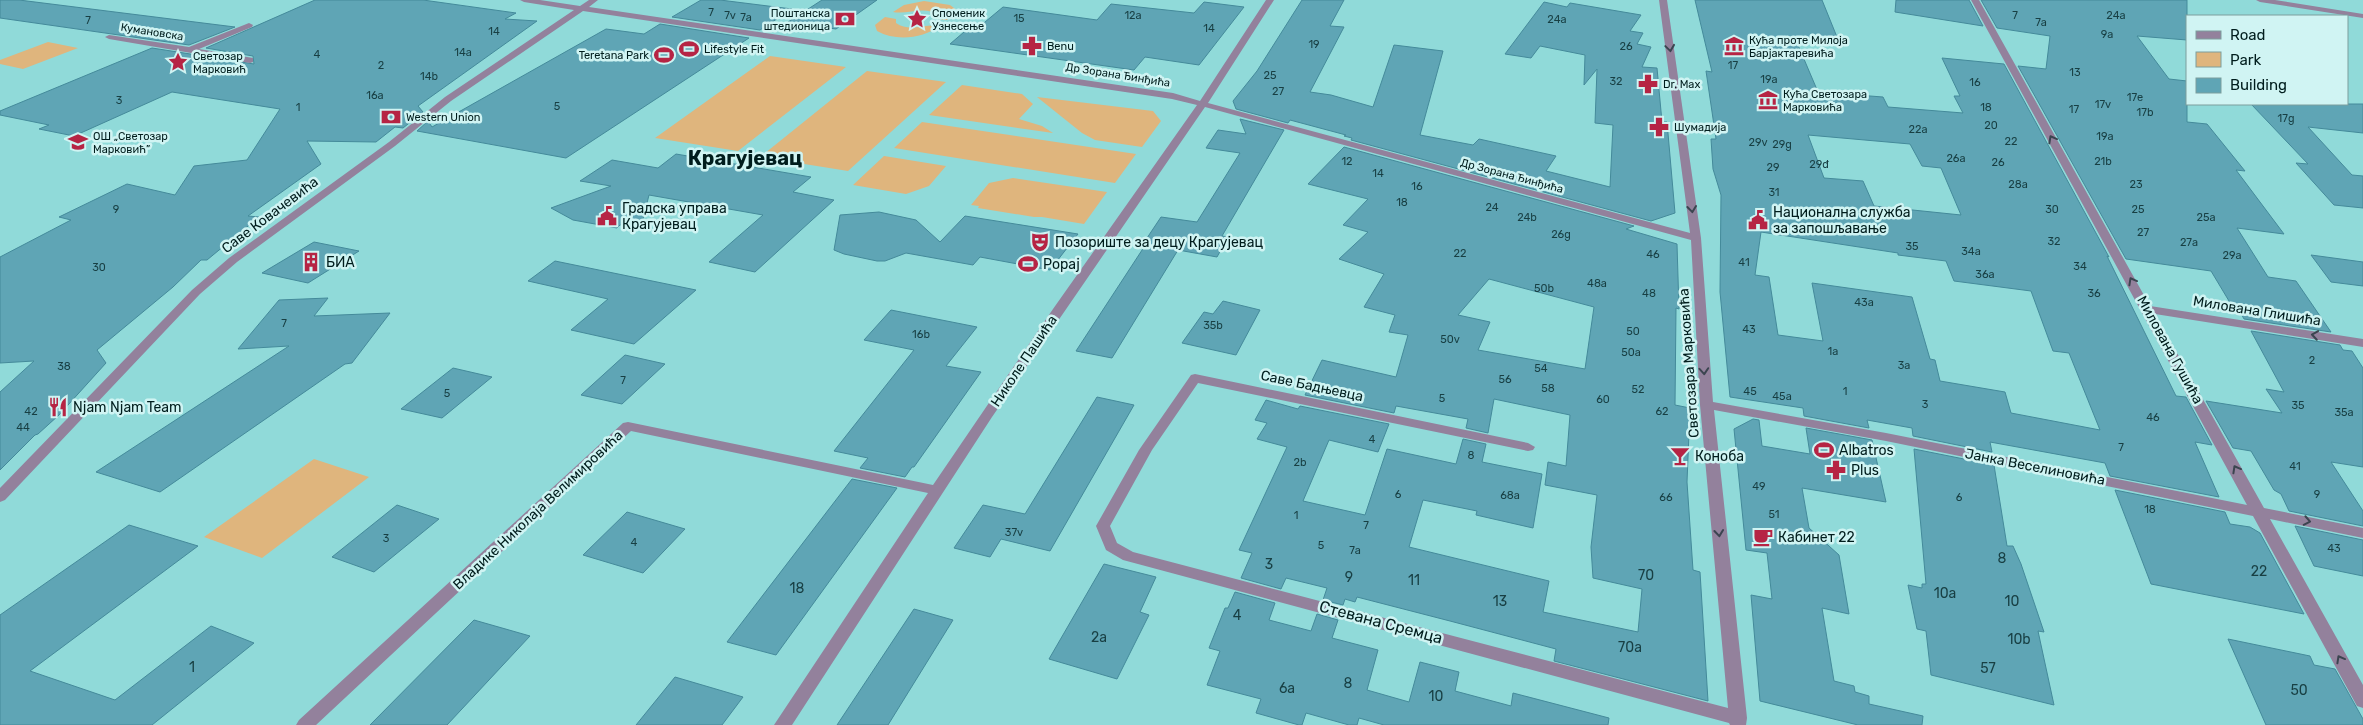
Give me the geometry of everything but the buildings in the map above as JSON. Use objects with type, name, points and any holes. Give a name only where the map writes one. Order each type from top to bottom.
[{"type":"street","name":"Др Зорана Ђинђића","points":[[524,0],[991,70],[1133,88],[1203,104],[1696,238]]},
{"type":"street","name":"Саве Ковачевића","points":[[0,497],[196,292],[233,260],[392,144],[448,99],[594,0]]},
{"type":"street","name":"Николе Пашића","points":[[783,725],[936,490],[1056,313],[1170,155],[1270,0]]},
{"type":"street","name":"Светозара Марковића","points":[[1663,0],[1696,238],[1707,405],[1738,721]]},
{"type":"street","name":"Милована Гушића","points":[[1975,0],[2363,701]]},
{"type":"street","points":[[2260,0],[2363,16]]},
{"type":"street","points":[[2343,2],[2348,14]]},
{"type":"street","name":"Кумановска","points":[[190,50],[249,25]]},
{"type":"street","name":"Кумановска","points":[[109,37],[250,60]]},
{"type":"street","name":"Милована Глишића","points":[[2147,309],[2363,343]]},
{"type":"street","name":"Саве Бадњевца","points":[[1134,467],[1165,416],[1195,378],[1528,447]]},
{"type":"street","name":"Јанка Веселиновића","points":[[1707,405],[1886,437],[2363,532]]},
{"type":"street","name":"Владике Николаја Велимировића","points":[[305,725],[628,426],[936,490]]},
{"type":"street","name":"Стевана Сремца","points":[[1134,467],[1103,526],[1111,546],[1128,556],[1738,721]]},
{"type":"green space","points":[[924,1],[950,5],[958,11],[947,20],[938,19],[938,15],[933,12],[922,10],[893,12],[904,5]]},
{"type":"green space","points":[[885,17],[896,19],[896,23],[901,26],[912,28],[940,26],[918,36],[893,37],[877,31],[875,25]]},
{"type":"green space","points":[[48,42],[78,48],[23,69],[0,64],[0,60]]},
{"type":"green space","points":[[770,56],[846,67],[738,151],[655,138]]},
{"type":"green space","points":[[867,71],[946,82],[848,171],[760,157]]},
{"type":"green space","points":[[962,85],[1022,94],[1033,104],[1019,119],[1042,126],[1053,133],[929,115]]},
{"type":"green space","points":[[1037,97],[1153,111],[1161,121],[1142,147],[1095,140],[1082,133]]},
{"type":"green space","points":[[922,122],[1136,154],[1115,183],[894,148]]},
{"type":"green space","points":[[884,156],[946,166],[929,186],[906,194],[853,185]]},
{"type":"green space","points":[[1013,178],[1107,192],[1084,224],[978,208],[979,206],[971,205],[989,183]]},
{"type":"green space","points":[[314,459],[369,477],[262,558],[204,537]]},
{"type":"place","name":"Поштанска штедионица","points":[[845,19]]},
{"type":"place","name":"Споменик Узнесење","points":[[917,19]]},
{"type":"place","name":"Benu","points":[[1032,46]]},
{"type":"place","name":"Кућа проте Милоја Барјактаревића","points":[[1734,46]]},
{"type":"place","name":"Lifestyle Fit","points":[[689,49]]},
{"type":"place","name":"Teretana Park","points":[[664,55]]},
{"type":"place","name":"Светозар Марковић","points":[[178,62]]},
{"type":"place","name":"Dr. Max","points":[[1648,84]]},
{"type":"place","name":"Кућа Светозара Марковића","points":[[1768,100]]},
{"type":"place","name":"Western Union","points":[[391,117]]},
{"type":"place","name":"Шумадија","points":[[1659,127]]},
{"type":"place","name":"ОШ „Светозар Марковић”","points":[[78,142]]},
{"type":"place","name":"Градска управа Крагујевац","points":[[607,216]]},
{"type":"place","name":"Национална служба за запошљавање","points":[[1758,220]]},
{"type":"place","name":"Позориште за децу Крагујевац","points":[[1040,242]]},
{"type":"place","name":"БИА","points":[[311,262]]},
{"type":"place","name":"Popaj","points":[[1028,264]]},
{"type":"place","name":"Njam Njam Team","points":[[58,407]]},
{"type":"place","name":"Albatros","points":[[1824,450]]},
{"type":"place","name":"Коноба","points":[[1680,456]]},
{"type":"place","name":"Plus","points":[[1836,470]]},
{"type":"place","name":"Кабинет 22","points":[[1763,537]]},
{"type":"district","name":"Крагујевац","points":[[745,158]]}]
